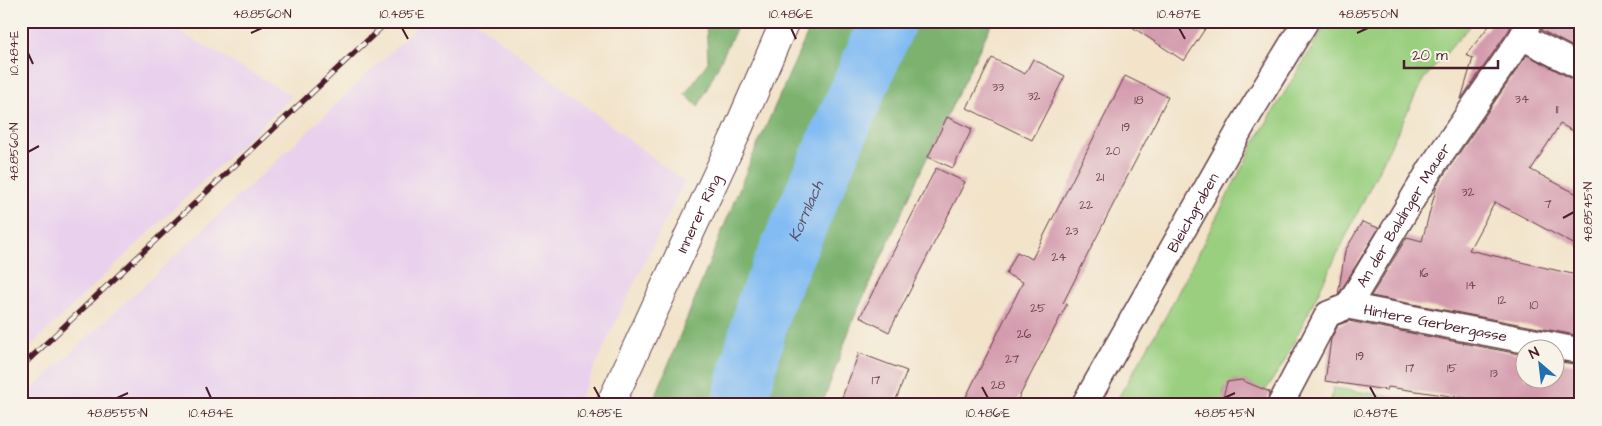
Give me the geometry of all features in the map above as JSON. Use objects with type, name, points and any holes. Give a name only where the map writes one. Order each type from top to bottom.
[{"type":"main road","name":"Innerer Ring","points":[[610,405],[735,136],[785,21]]},
{"type":"street","name":"Bleichgraben","points":[[1084,405],[1243,124],[1306,21]]},
{"type":"street","points":[[1526,29],[1581,67]]},
{"type":"street","name":"An der Baldinger Mauer","points":[[1348,306],[1433,165],[1526,29]]},
{"type":"street","points":[[1280,405],[1328,314],[1348,306]]},
{"type":"street","name":"Hintere Gerbergasse","points":[[1348,306],[1581,351]]},
{"type":"shaded area","points":[[21,21],[164,21],[292,96],[21,355]]},
{"type":"shaded area","points":[[423,21],[476,21],[684,182],[577,405],[21,405],[21,400]]},
{"type":"green space","points":[[706,21],[740,21],[698,107],[685,94],[708,62]]},
{"type":"green space","points":[[813,21],[993,21],[924,164],[853,320],[822,405],[652,405],[750,162]]},
{"type":"green space","points":[[1328,21],[1474,21],[1423,80],[1284,362],[1265,391],[1246,382],[1236,380],[1227,385],[1224,391],[1225,398],[1231,405],[1114,405],[1167,314],[1256,140]]},
{"type":"green space","points":[[1333,388],[1453,405],[1330,405]]},
{"type":"building","points":[[1123,21],[1210,21],[1184,61]]},
{"type":"building","points":[[1493,21],[1513,21],[1509,30],[1461,99],[1473,58],[1466,55]]},
{"type":"building","points":[[1543,21],[1581,21],[1581,51],[1541,30]]},
{"type":"building","points":[[1527,55],[1574,80],[1581,81],[1581,135],[1560,124],[1531,170],[1581,196],[1581,248],[1495,202],[1469,250],[1581,276],[1581,336],[1371,296],[1407,237],[1422,241],[1437,185]]},
{"type":"building","points":[[992,58],[1025,74],[1033,59],[1065,76],[1032,140],[967,108]]},
{"type":"building","points":[[1125,76],[1168,97],[1063,303],[1067,304],[1015,405],[962,405],[1023,282],[1006,274],[1017,252],[1032,259]]},
{"type":"building","points":[[947,117],[972,129],[953,168],[928,157]]},
{"type":"building","points":[[936,168],[965,182],[889,332],[860,317]]},
{"type":"building","points":[[1362,222],[1379,228],[1338,295],[1345,251]]},
{"type":"building","points":[[1349,321],[1514,353],[1514,388],[1564,388],[1564,362],[1581,365],[1581,405],[1513,405],[1388,387],[1387,390],[1325,381],[1331,339],[1338,325]]},
{"type":"building","points":[[859,353],[907,371],[894,405],[839,405]]},
{"type":"building","points":[[1241,380],[1270,392],[1266,405],[1221,405],[1227,382]]},
{"type":"waterway","name":"Kornlach","points":[[739,405],[764,305],[888,21]]},
{"type":"railway","points":[[21,367],[388,21]]}]
